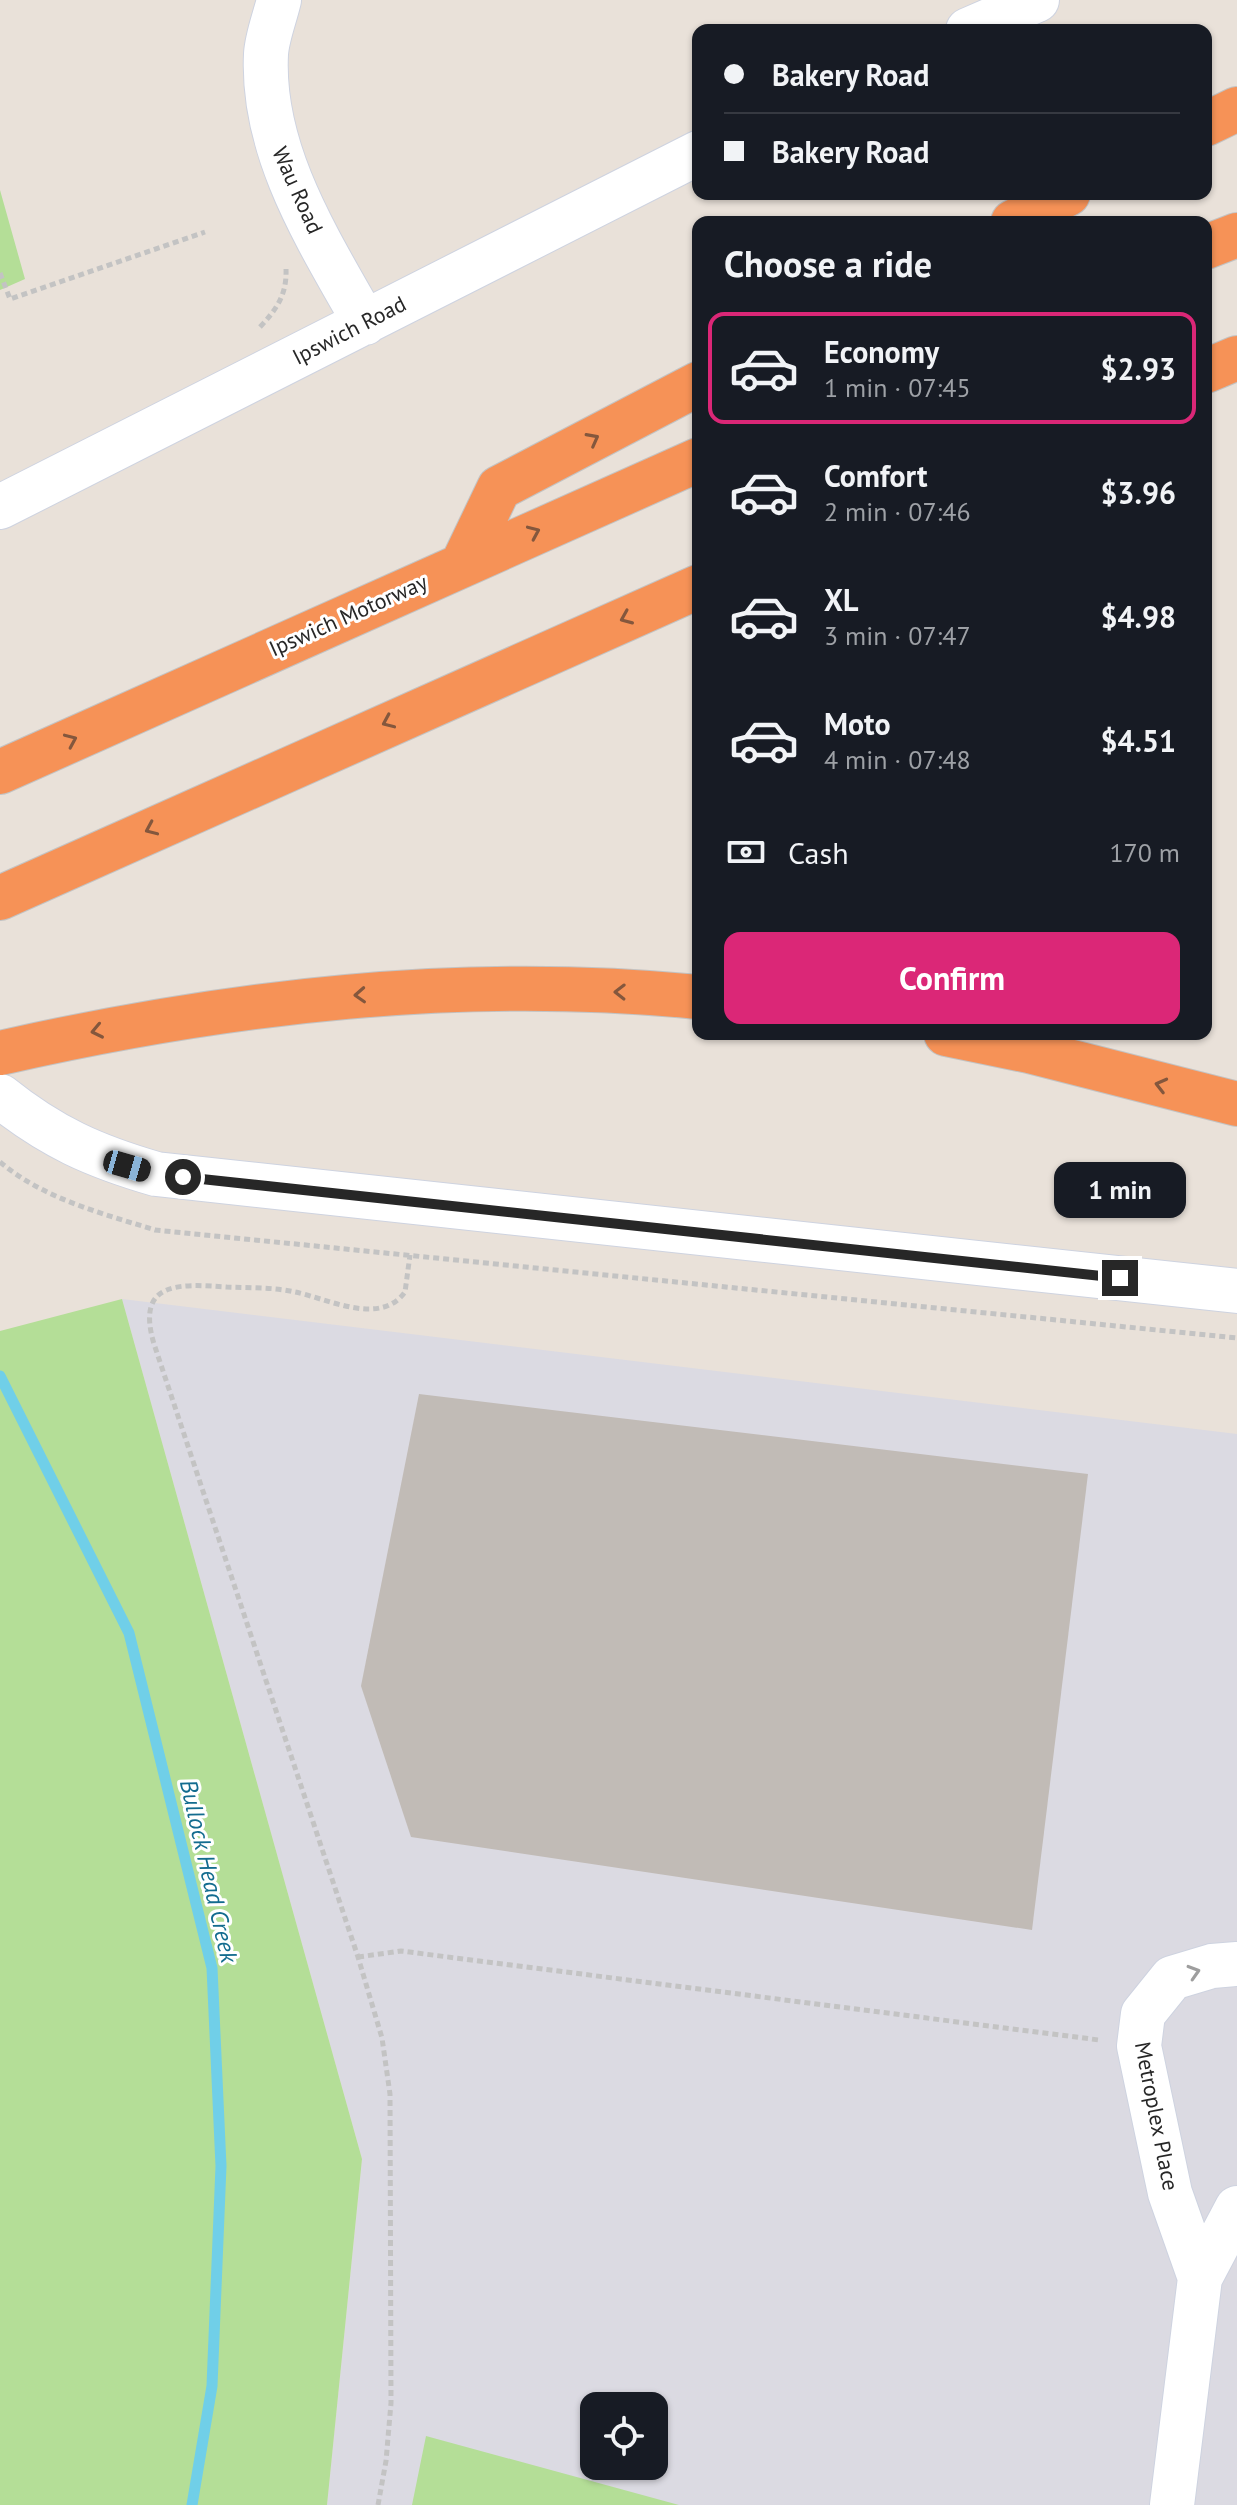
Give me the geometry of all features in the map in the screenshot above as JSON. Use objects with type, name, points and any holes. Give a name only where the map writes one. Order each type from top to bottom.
[{"type":"highway","points":[[1212,121],[1237,109]]},
{"type":"highway","points":[[1025,216],[1056,200]]},
{"type":"highway","points":[[1212,245],[1237,235]]},
{"type":"highway","points":[[1212,368],[1237,358]]},
{"type":"highway","points":[[463,563],[499,488],[692,387]]},
{"type":"highway","name":"Ipswich Motorway","points":[[0,772],[692,463]]},
{"type":"highway","points":[[0,898],[692,590]]},
{"type":"highway","points":[[0,1053],[138,1022],[326,996],[554,991],[692,997]]},
{"type":"highway","points":[[975,1040],[1237,1104]]},
{"type":"street","name":"Wau Road","points":[[279,0],[266,54],[273,133],[304,209],[365,323]]},
{"type":"street","points":[[982,24],[1037,0]]},
{"type":"street","name":"Ipswich Road","points":[[0,507],[692,156]]},
{"type":"street","points":[[0,1096],[39,1127],[98,1157],[156,1174],[1237,1291]]},
{"type":"street","name":"Metroplex Place","points":[[1200,2278],[1170,2193],[1139,2046],[1143,2014],[1172,1978],[1212,1966],[1237,1964]]},
{"type":"street","name":"Metroplex Place","points":[[1172,2505],[1200,2278],[1237,2208]]},
{"type":"path","points":[[0,273],[10,299],[205,232]]},
{"type":"path","points":[[253,334],[277,309],[285,292],[283,258]]},
{"type":"path","points":[[0,1162],[19,1177],[70,1203],[155,1230],[1237,1338]]},
{"type":"path","points":[[378,2505],[391,2403],[390,2094],[382,2038],[358,1957],[154,1344],[148,1309],[156,1295],[177,1284],[281,1290],[357,1308],[386,1306],[405,1292],[410,1255]]},
{"type":"path","points":[[358,1957],[401,1951],[1139,2046]]},
{"type":"shaded area","points":[[122,1299],[1237,1434],[1237,2505],[327,2505],[362,2159]]},
{"type":"green space","points":[[0,190],[25,279],[0,290]]},
{"type":"green space","points":[[122,1299],[362,2159],[327,2505],[0,2505],[0,1331]]},
{"type":"green space","points":[[426,2436],[679,2505],[412,2505]]},
{"type":"building","points":[[419,1394],[1088,1474],[1032,1930],[411,1837],[361,1686]]},
{"type":"waterway","name":"Bullock Head Creek","points":[[0,1376],[129,1633],[212,1968],[221,2166],[212,2386],[192,2505]]},
{"type":"route","points":[[183,1177],[1120,1278]]}]
